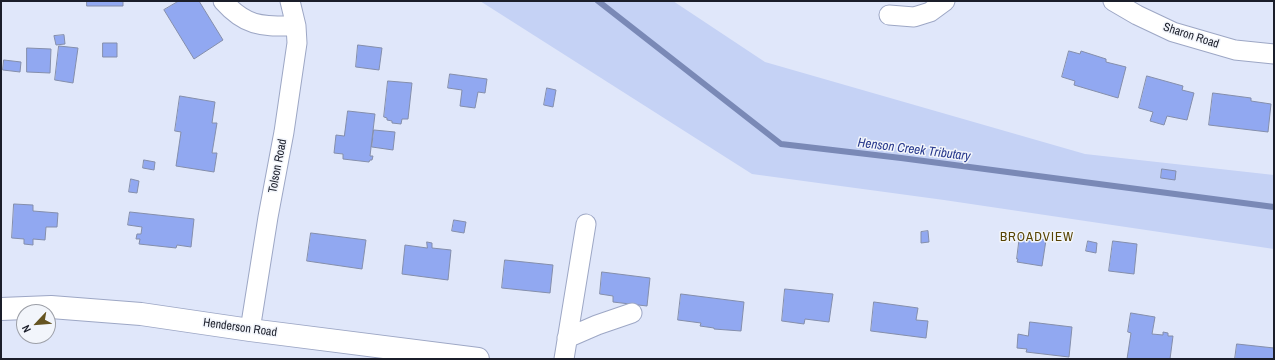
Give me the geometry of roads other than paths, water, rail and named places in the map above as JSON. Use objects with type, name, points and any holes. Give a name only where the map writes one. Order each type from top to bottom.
[{"type":"street","points":[[223,1],[233,12],[247,21],[264,26],[296,26]]},
{"type":"street","name":"Tolson Road","points":[[250,330],[268,217],[284,132],[297,43],[296,26],[290,1]]},
{"type":"street","points":[[889,15],[914,17],[930,12],[945,1]]},
{"type":"street","name":"Sharon Road","points":[[1113,1],[1137,15],[1173,32],[1235,50],[1274,54]]},
{"type":"street","points":[[564,359],[586,224]]},
{"type":"street","name":"Henderson Road","points":[[1,309],[51,307],[141,314],[250,330],[478,359]]},
{"type":"street","points":[[567,338],[597,325],[632,314]]},
{"type":"waterway","name":"Henson Creek Tributary","points":[[598,1],[781,144],[901,158],[1274,207]]},
{"type":"district","name":"BROADVIEW","points":[[1037,238]]}]
